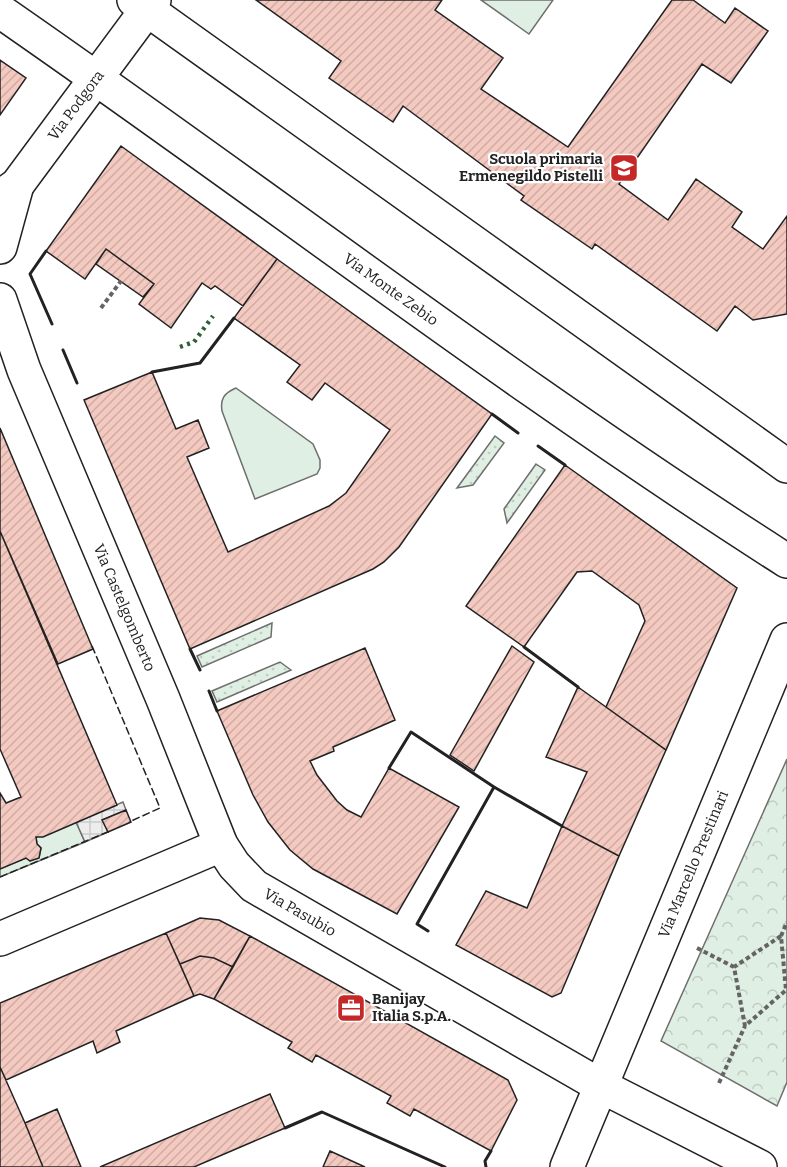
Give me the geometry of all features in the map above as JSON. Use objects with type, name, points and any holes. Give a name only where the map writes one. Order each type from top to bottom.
[{"type":"street","name":"Via Podgora","points":[[9,191],[96,78],[145,3]]},
{"type":"street","points":[[145,3],[787,466]]},
{"type":"street","name":"Via Monte Zebio","points":[[0,11],[553,405],[787,561]]},
{"type":"street","points":[[0,247],[9,191]]},
{"type":"street","name":"Via Castelgomberto","points":[[0,300],[24,370],[163,699],[221,845]]},
{"type":"street","name":"Via Castelgomberto","points":[[0,348],[24,370]]},
{"type":"street","name":"Via Marcello Prestinari","points":[[567,1167],[787,640]]},
{"type":"street","points":[[0,939],[221,845]]},
{"type":"street","name":"Via Pasubio","points":[[221,845],[234,865],[254,886],[602,1086]]},
{"type":"street","points":[[602,1086],[760,1167]]},
{"type":"path","points":[[101,308],[121,281]]},
{"type":"path","points":[[719,1083],[746,1026],[786,990],[781,936],[787,922]]},
{"type":"path","points":[[734,967],[781,936]]},
{"type":"path","points":[[695,947],[734,967]]},
{"type":"path","points":[[734,967],[746,1026]]},
{"type":"green space","points":[[481,0],[553,0],[529,34]]},
{"type":"green space","points":[[236,388],[313,444],[320,460],[317,474],[255,499],[222,411],[224,397]]},
{"type":"green space","points":[[495,436],[504,443],[473,485],[457,488]]},
{"type":"green space","points":[[536,464],[545,470],[507,523],[504,509]]},
{"type":"green space","points":[[272,623],[271,637],[202,667],[197,656]]},
{"type":"green space","points":[[280,662],[291,670],[217,702],[212,691]]},
{"type":"green space","points":[[787,759],[787,1082],[777,1106],[661,1041]]},
{"type":"green space","points":[[76,822],[85,842],[0,877],[0,869],[26,858],[30,861],[39,858],[41,848],[37,844],[36,837]]},
{"type":"shaded area","points":[[123,802],[126,810],[103,820],[108,832],[85,842],[76,822]]},
{"type":"building","points":[[256,0],[442,0],[435,10],[503,58],[481,89],[568,147],[672,0],[693,0],[725,23],[735,8],[768,31],[731,83],[702,64],[619,184],[668,220],[696,179],[742,212],[732,227],[763,249],[787,216],[787,314],[753,320],[735,306],[717,331],[595,244],[592,249],[521,200],[524,196],[403,106],[393,122],[329,78],[341,61]]},
{"type":"building","points":[[0,60],[26,78],[0,115]]},
{"type":"building","points":[[121,146],[277,259],[243,306],[215,286],[211,289],[202,283],[171,328],[139,304],[154,284],[106,249],[85,279],[46,251]]},
{"type":"building","points":[[106,249],[154,284],[143,297],[96,264]]},
{"type":"building","points":[[277,259],[492,414],[399,547],[384,562],[373,569],[190,649],[84,400],[152,372],[176,429],[198,420],[209,448],[187,457],[228,552],[329,506],[346,493],[390,430],[325,383],[312,400],[287,382],[300,365],[234,318]]},
{"type":"building","points":[[0,428],[93,649],[58,664],[0,531]]},
{"type":"building","points":[[565,465],[737,588],[666,750],[606,707],[645,621],[639,605],[592,571],[577,572],[524,647],[466,606]]},
{"type":"building","points":[[0,531],[117,805],[43,837],[36,837],[37,844],[41,848],[39,858],[30,861],[26,858],[0,869],[0,793],[6,803],[21,797],[0,749]]},
{"type":"building","points":[[512,646],[534,662],[474,771],[450,755]]},
{"type":"building","points":[[365,648],[395,720],[333,747],[334,751],[310,761],[317,775],[337,801],[347,810],[361,817],[389,768],[459,807],[397,914],[313,869],[290,850],[268,822],[253,795],[217,711]]},
{"type":"building","points":[[578,687],[666,750],[619,856],[562,826],[587,772],[546,757]]},
{"type":"building","points":[[126,810],[131,822],[108,832],[102,820]]},
{"type":"building","points":[[562,826],[619,856],[561,993],[552,997],[456,945],[486,891],[527,908]]},
{"type":"building","points":[[200,918],[219,920],[250,936],[233,967],[214,958],[200,956],[180,964],[166,933]]},
{"type":"building","points":[[166,933],[194,996],[116,1031],[120,1042],[97,1053],[93,1041],[6,1080],[0,1067],[0,1003]]},
{"type":"building","points":[[250,936],[508,1080],[517,1100],[491,1151],[414,1109],[410,1116],[387,1103],[391,1096],[316,1055],[312,1062],[288,1048],[292,1042],[214,999]]},
{"type":"building","points":[[200,956],[214,958],[233,967],[214,999],[200,994],[194,996],[180,964]]},
{"type":"building","points":[[0,1067],[25,1123],[43,1167],[0,1167]]},
{"type":"building","points":[[270,1094],[285,1128],[194,1167],[100,1167]]},
{"type":"building","points":[[57,1109],[81,1167],[43,1167],[25,1123]]},
{"type":"building","points":[[330,1151],[365,1167],[323,1167]]},
{"type":"hedge","points":[[180,347],[194,342],[213,316]]},
{"type":"fence","points":[[92,646],[160,808],[129,822]]},
{"type":"fence","points":[[0,877],[110,831]]},
{"type":"wall","points":[[46,251],[30,274],[52,324]]},
{"type":"wall","points":[[152,372],[200,363],[234,318]]},
{"type":"wall","points":[[63,350],[77,383]]},
{"type":"wall","points":[[492,414],[518,433]]},
{"type":"wall","points":[[538,446],[565,465]]},
{"type":"wall","points":[[524,647],[578,687]]},
{"type":"wall","points":[[190,649],[200,670]]},
{"type":"wall","points":[[209,691],[217,711]]},
{"type":"wall","points":[[389,768],[411,732],[494,787],[417,924],[428,931]]},
{"type":"wall","points":[[494,787],[562,826]]},
{"type":"wall","points":[[285,1128],[322,1112],[445,1167]]},
{"type":"wall","points":[[486,1167],[485,1161],[491,1151]]},
{"type":"place","name":"Scuola primaria Ermenegildo Pistelli","points":[[624,168]]},
{"type":"place","name":"Banijay Italia S.p.A.","points":[[351,1008]]}]
